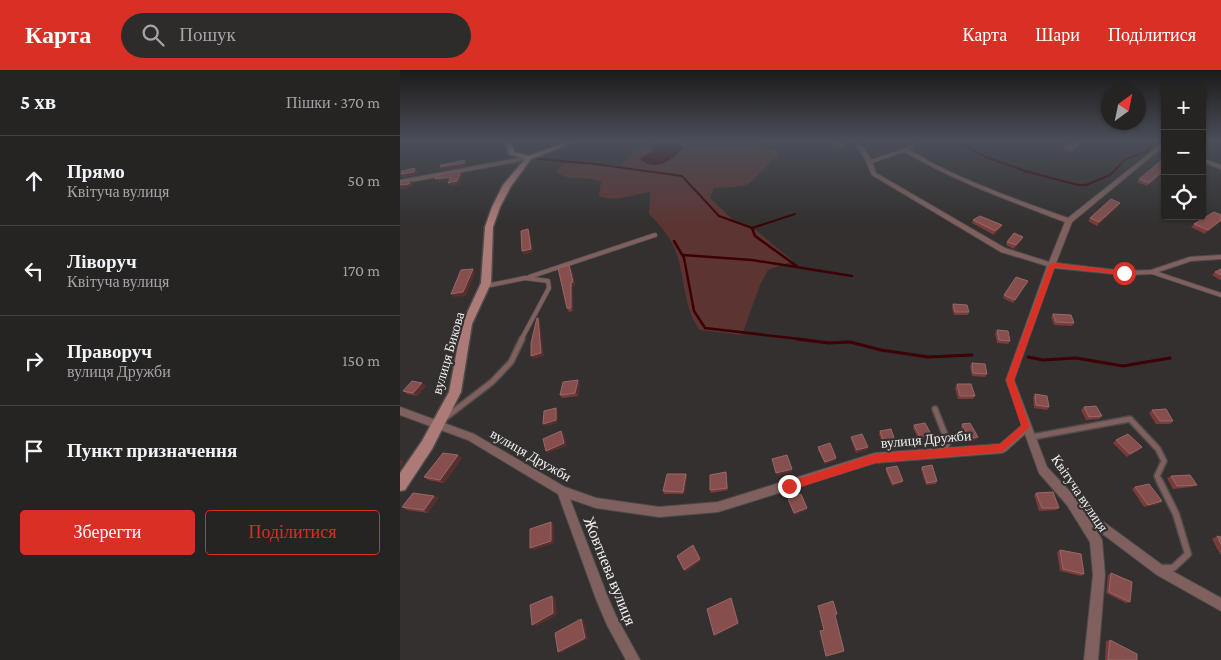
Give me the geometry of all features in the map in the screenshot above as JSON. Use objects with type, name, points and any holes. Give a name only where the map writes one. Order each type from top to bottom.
[{"type":"street","points":[[400,182],[472,169]]},
{"type":"street","name":"вулиця Бикова","points":[[400,485],[427,445],[454,392],[468,324],[485,286],[489,227],[507,185],[520,169]]},
{"type":"street","points":[[872,169],[874,174],[1003,250],[1052,265],[1124,273],[1152,272],[1190,259],[1220,257]]},
{"type":"street","points":[[935,169],[1069,221]]},
{"type":"street","name":"Квітуча вулиця","points":[[1092,660],[1099,575],[1096,540],[1074,506],[1043,470],[1010,380],[1069,221],[1134,169]]},
{"type":"street","name":"вулиця Дружби","points":[[400,411],[471,437],[562,491],[596,503],[659,512],[718,507],[875,458],[1002,448],[1029,432]]},
{"type":"street","name":"Жовтнева вулиця","points":[[562,491],[600,592],[622,644],[633,660]]},
{"type":"street","points":[[1074,506],[1156,568],[1221,605]]},
{"type":"lane","points":[[485,286],[520,279],[599,255],[655,235]]},
{"type":"lane","points":[[1152,272],[1221,295]]},
{"type":"lane","points":[[437,425],[492,382],[511,362],[531,319],[549,288],[548,281],[539,278],[520,279]]},
{"type":"lane","points":[[935,409],[948,442],[944,452]]},
{"type":"lane","points":[[1029,432],[1130,419],[1158,449],[1164,461],[1157,476],[1173,507],[1184,535],[1188,554],[1173,568],[1156,568]]},
{"type":"shaded area","points":[[559,169],[764,169],[746,185],[714,188],[710,198],[734,221],[757,231],[793,261],[768,270],[760,285],[742,335],[700,330],[688,304],[675,249],[666,233],[649,214],[650,192],[611,199],[605,198],[599,196],[601,182],[567,177],[557,171]]},
{"type":"building","points":[[415,169],[414,172],[401,174],[402,171]]},
{"type":"building","points":[[1152,169],[1161,169],[1161,173],[1149,183],[1139,179]]},
{"type":"building","points":[[461,171],[457,181],[448,183],[451,177],[435,179],[437,175]]},
{"type":"building","points":[[411,180],[409,184],[400,185],[400,182]]},
{"type":"building","points":[[1111,199],[1120,203],[1099,222],[1090,218]]},
{"type":"building","points":[[1214,212],[1221,215],[1221,220],[1208,230],[1194,224],[1201,220],[1206,220],[1206,217]]},
{"type":"building","points":[[980,216],[1002,225],[995,231],[973,220]]},
{"type":"building","points":[[528,229],[531,249],[522,251],[521,231]]},
{"type":"building","points":[[1014,233],[1023,237],[1016,245],[1007,242]]},
{"type":"building","points":[[569,265],[573,282],[571,283],[571,308],[567,308],[558,268]]},
{"type":"building","points":[[473,269],[463,292],[451,294],[461,270]]},
{"type":"building","points":[[1221,269],[1221,275],[1215,272]]},
{"type":"building","points":[[1016,277],[1028,281],[1015,300],[1004,295]]},
{"type":"building","points":[[953,304],[967,305],[969,312],[955,312]]},
{"type":"building","points":[[1053,314],[1071,315],[1074,323],[1056,322]]},
{"type":"building","points":[[537,318],[541,353],[531,356],[531,343]]},
{"type":"building","points":[[997,330],[1008,331],[1010,341],[999,340]]},
{"type":"building","points":[[972,363],[985,364],[987,374],[973,373]]},
{"type":"building","points":[[578,380],[575,393],[560,395],[563,382]]},
{"type":"building","points":[[412,381],[422,383],[413,393],[403,391]]},
{"type":"building","points":[[957,384],[971,384],[975,396],[960,396]]},
{"type":"building","points":[[1035,394],[1047,396],[1049,407],[1036,405]]},
{"type":"building","points":[[1096,406],[1102,416],[1089,417],[1084,407]]},
{"type":"building","points":[[556,408],[556,420],[543,424],[544,411]]},
{"type":"building","points":[[1166,409],[1173,421],[1160,421],[1152,410]]},
{"type":"building","points":[[925,423],[931,434],[920,437],[914,425]]},
{"type":"building","points":[[970,423],[978,437],[969,439],[962,424]]},
{"type":"building","points":[[891,429],[895,441],[884,443],[880,431]]},
{"type":"building","points":[[561,431],[564,443],[546,451],[543,439]]},
{"type":"building","points":[[862,434],[868,447],[857,450],[851,437]]},
{"type":"building","points":[[1128,434],[1142,447],[1130,454],[1116,440]]},
{"type":"building","points":[[830,443],[836,458],[825,462],[818,447]]},
{"type":"building","points":[[443,453],[458,455],[440,480],[424,477]]},
{"type":"building","points":[[787,455],[792,469],[776,473],[772,459]]},
{"type":"building","points":[[932,465],[937,481],[927,483],[922,467]]},
{"type":"building","points":[[897,466],[903,481],[893,484],[886,468]]},
{"type":"building","points":[[726,472],[727,488],[710,490],[710,475]]},
{"type":"building","points":[[667,474],[686,474],[683,492],[663,491]]},
{"type":"building","points":[[1190,475],[1197,485],[1177,486],[1171,476]]},
{"type":"building","points":[[1149,484],[1162,501],[1148,505],[1135,487]]},
{"type":"building","points":[[1053,492],[1059,508],[1042,508],[1036,493]]},
{"type":"building","points":[[413,493],[434,496],[424,510],[402,507]]},
{"type":"building","points":[[801,494],[807,508],[794,513],[788,499]]},
{"type":"building","points":[[551,522],[551,541],[530,548],[530,529]]},
{"type":"building","points":[[693,545],[700,559],[684,570],[677,556]]},
{"type":"building","points":[[1060,550],[1081,554],[1084,574],[1063,569]]},
{"type":"building","points":[[1111,573],[1132,582],[1130,602],[1109,592]]},
{"type":"building","points":[[552,596],[553,613],[532,625],[530,605]]},
{"type":"building","points":[[731,598],[738,623],[714,635],[707,609]]},
{"type":"building","points":[[833,601],[844,651],[826,656],[820,631],[824,630],[818,606]]},
{"type":"building","points":[[581,619],[585,638],[558,652],[555,633]]},
{"type":"building","points":[[1110,640],[1137,654],[1137,660],[1108,660]]},
{"type":"waterway","points":[[628,169],[682,176],[719,216],[752,228]]},
{"type":"waterway","points":[[1018,169],[1078,185],[1086,185],[1110,175],[1116,169]]},
{"type":"waterway","points":[[752,228],[795,214]]},
{"type":"waterway","points":[[752,228],[755,236],[798,267]]},
{"type":"waterway","points":[[674,241],[684,258],[694,311],[705,328],[808,340]]},
{"type":"waterway","points":[[683,255],[752,260],[852,276]]},
{"type":"waterway","points":[[797,339],[829,343],[850,342],[881,350],[928,357],[972,355]]},
{"type":"waterway","points":[[1028,357],[1043,360],[1076,358],[1123,366],[1170,358]]},
{"type":"route","points":[[789,486],[875,458],[1002,448],[1026,427],[1010,380],[1052,265],[1124,273]]}]
